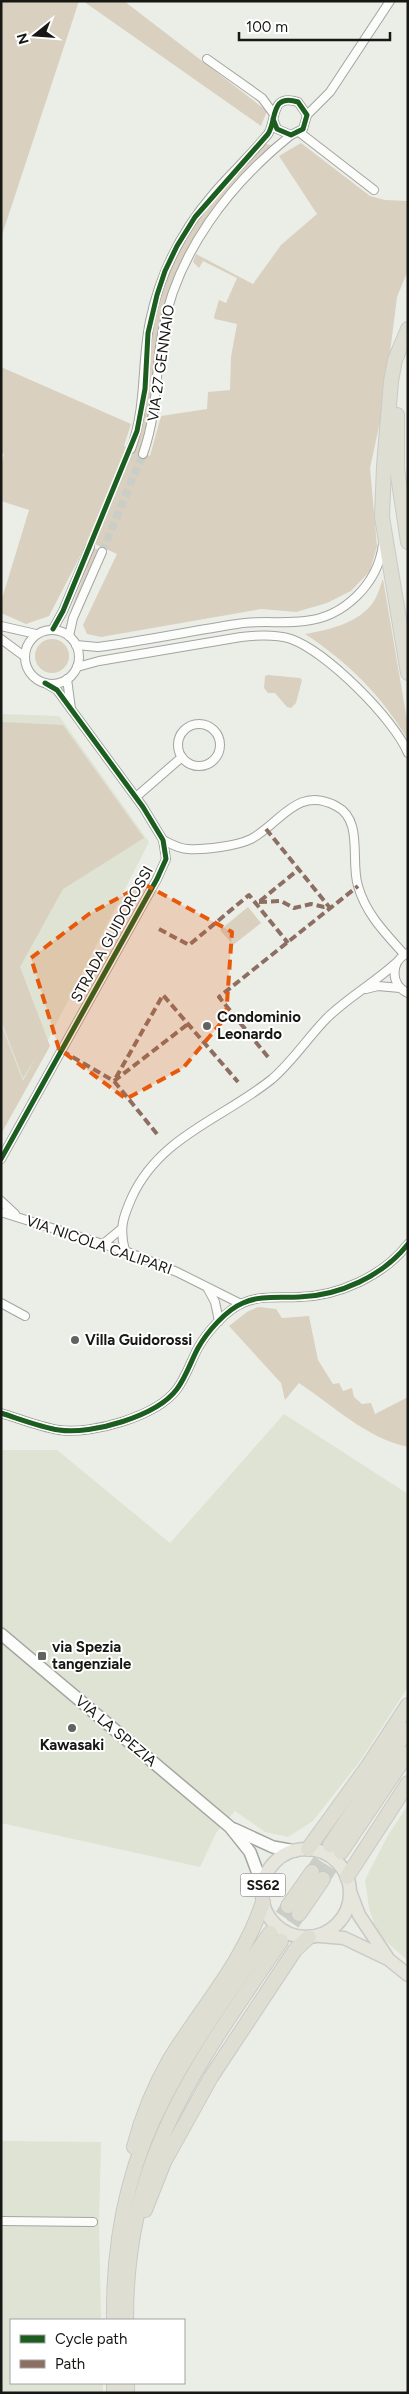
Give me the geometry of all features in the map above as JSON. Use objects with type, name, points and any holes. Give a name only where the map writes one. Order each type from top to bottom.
[{"type":"highway","points":[[408,331],[395,360],[391,380],[382,489],[384,532],[408,672]]},
{"type":"highway","points":[[408,331],[399,381],[396,425],[397,468],[408,542]]},
{"type":"highway","points":[[301,1850],[368,1766],[408,1705]]},
{"type":"highway","points":[[408,1729],[335,1848],[408,1753]]},
{"type":"highway","points":[[348,1883],[408,1783]]},
{"type":"highway","points":[[294,1910],[317,1875]]},
{"type":"highway","points":[[126,2319],[121,2270],[115,2237],[123,2186],[139,2129],[152,2093],[170,2059],[242,1952],[263,1902]]},
{"type":"highway","points":[[121,2270],[164,2162],[211,2077],[295,1950],[313,1936]]},
{"type":"highway","points":[[114,2319],[121,2270],[144,2183],[167,2122],[203,2057],[275,1937]]},
{"type":"main road","name":"VIA LA SPEZIA","points":[[1,1634],[230,1827],[250,1852],[263,1887]]},
{"type":"main road","name":"VIA LA SPEZIA","points":[[230,1827],[274,1847],[320,1852],[332,1857],[341,1866],[359,1915],[388,1959]]},
{"type":"main road","name":"VIA LA SPEZIA","points":[[301,1850],[283,1856],[273,1864],[266,1875],[263,1887],[263,1902],[268,1915],[277,1926],[289,1934],[344,1938],[388,1959],[408,1975]]},
{"type":"main road","points":[[313,1936],[338,1924],[345,1914],[348,1883]]},
{"type":"street","points":[[307,115],[325,97],[387,3]]},
{"type":"street","points":[[208,59],[262,98],[279,104]]},
{"type":"street","points":[[273,116],[279,104],[288,100],[311,102],[325,97]]},
{"type":"street","points":[[262,98],[273,116],[277,129],[295,134],[374,190]]},
{"type":"street","points":[[295,134],[306,125],[307,115],[306,110],[298,102]]},
{"type":"street","name":"VIA 27 GENNAIO","points":[[131,449],[143,403],[150,322],[157,295],[171,258],[195,216],[265,138],[272,127],[273,116]]},
{"type":"street","name":"VIA 27 GENNAIO","points":[[143,454],[155,410],[163,327],[171,296],[182,267],[217,210],[275,146],[295,134]]},
{"type":"street","points":[[76,645],[101,646],[245,622],[299,622],[325,616],[352,601],[369,581],[381,556],[384,532]]},
{"type":"street","points":[[53,629],[64,611],[90,547]]},
{"type":"street","points":[[69,636],[73,618],[102,552]]},
{"type":"street","points":[[1,626],[36,634],[53,629],[69,636],[76,645],[79,659],[77,667],[67,679],[60,682],[45,683],[30,673],[24,656],[26,648],[36,634]]},
{"type":"street","points":[[77,667],[98,661],[241,637],[263,635],[290,639],[310,649],[340,672],[384,717],[403,740],[408,753]]},
{"type":"street","points":[[1,639],[24,656]]},
{"type":"street","name":"STRADA GUIDOROSSI","points":[[67,679],[71,710]]},
{"type":"street","name":"STRADA GUIDOROSSI","points":[[1,1159],[161,873],[166,859],[163,840],[136,797],[57,690],[45,683]]},
{"type":"street","points":[[203,724],[215,731],[220,744],[219,751],[212,762],[199,766],[193,765],[182,757],[178,744],[180,737],[189,727],[203,724]]},
{"type":"street","points":[[136,797],[182,757]]},
{"type":"street","points":[[103,1244],[120,1230],[137,1186],[155,1160],[183,1137],[259,1089],[284,1068],[327,1018],[359,990],[380,978],[406,954],[381,930],[368,912],[355,873],[354,830],[348,815],[337,806],[323,801],[300,803],[292,806],[264,831],[236,844],[188,850],[163,840]]},
{"type":"street","points":[[396,963],[395,979],[400,988]]},
{"type":"street","points":[[359,990],[378,986],[400,988],[408,993]]},
{"type":"street","name":"VIA NICOLA CALIPARI","points":[[1,1201],[17,1216]]},
{"type":"street","name":"VIA NICOLA CALIPARI","points":[[1,1212],[124,1251],[176,1272],[240,1304]]},
{"type":"street","points":[[120,1230],[124,1251]]},
{"type":"street","points":[[1,1413],[58,1430],[72,1431],[120,1422],[162,1404],[177,1389],[199,1346],[219,1321],[240,1304],[260,1298],[301,1297],[339,1290],[371,1276],[399,1255],[408,1244]]},
{"type":"street","points":[[208,1289],[215,1302],[219,1321]]},
{"type":"street","points":[[1,1303],[26,1316]]},
{"type":"street","points":[[1,2221],[93,2222]]},
{"type":"highlighted area","points":[[144,884],[232,932],[226,1017],[183,1068],[126,1099],[59,1049],[31,958],[89,914]]},
{"type":"shaded area","points":[[1,1],[79,1],[1,238]]},
{"type":"shaded area","points":[[83,1],[124,1],[267,111],[261,126]]},
{"type":"shaded area","points":[[301,143],[370,196],[385,200],[408,201],[408,270],[397,297],[383,408],[370,468],[377,546],[370,571],[351,591],[327,603],[296,612],[261,609],[101,637],[87,634],[83,625],[117,554],[88,541],[49,616],[26,624],[1,613],[1,602],[29,510],[1,501],[1,467],[4,454],[1,453],[1,367],[131,424],[124,446],[135,450],[143,422],[152,338],[166,281],[178,255],[208,209],[225,187],[265,144],[271,145],[233,187],[200,229],[174,276],[158,331],[151,407],[140,452],[150,456],[161,416],[207,409],[208,392],[230,390],[231,357],[237,324],[215,319],[214,317],[219,300],[226,303],[237,278],[203,261],[199,268],[193,262],[196,254],[253,284],[281,245],[317,214],[279,156]]},
{"type":"shaded area","points":[[94,548],[99,550],[70,612]]},
{"type":"shaded area","points":[[383,579],[408,726],[408,740],[387,709],[363,681],[336,656],[305,634],[334,628],[361,615],[374,601]]},
{"type":"shaded area","points":[[52,639],[59,640],[64,644],[68,649],[68,663],[64,668],[59,672],[52,673],[45,672],[40,668],[36,663],[35,656],[36,649],[40,644],[45,640]]},
{"type":"shaded area","points":[[265,676],[300,678],[302,680],[296,703],[291,708],[287,707],[275,693],[268,693],[264,688]]},
{"type":"shaded area","points":[[1,714],[59,716],[149,842],[27,1081],[1,1126]]},
{"type":"shaded area","points":[[1,722],[63,725],[144,838],[63,889],[20,967],[50,1046],[1,1134],[1,1024],[23,1081],[36,1057],[23,1078],[1,1020]]},
{"type":"shaded area","points":[[248,907],[261,923],[233,945],[220,930]]},
{"type":"shaded area","points":[[258,1307],[276,1309],[282,1318],[309,1316],[318,1360],[333,1384],[339,1383],[343,1391],[352,1388],[354,1397],[362,1404],[371,1403],[375,1414],[408,1397],[408,1447],[393,1443],[364,1429],[299,1383],[285,1400],[281,1383],[229,1326],[247,1312]]},
{"type":"shaded area","points":[[284,1414],[408,1494],[408,1687],[360,1761],[313,1821],[288,1837],[265,1832],[235,1811],[216,1833],[200,1867],[1,1823],[1,1450],[57,1450],[170,1543]]},
{"type":"shaded area","points":[[408,1805],[408,1961],[377,1933],[369,1908],[365,1880],[387,1837]]},
{"type":"shaded area","points":[[1,2141],[101,2142],[99,2224],[101,2319],[10,2319],[10,2384],[103,2384],[103,2393],[1,2393]]},
{"type":"tunnel","points":[[90,547],[131,449]]},
{"type":"tunnel","points":[[102,552],[143,454]]},
{"type":"tunnel","points":[[312,1872],[330,1845]]},
{"type":"tunnel","points":[[323,1879],[341,1852]]},
{"type":"tunnel","points":[[270,1933],[288,1906]]},
{"type":"tunnel","points":[[281,1941],[299,1914]]},
{"type":"marked path","points":[[266,829],[330,908]]},
{"type":"marked path","points":[[260,901],[299,869]]},
{"type":"marked path","points":[[268,1057],[219,997],[358,886]]},
{"type":"marked path","points":[[159,929],[189,945],[249,895],[288,943]]},
{"type":"marked path","points":[[259,902],[281,901],[294,908],[311,904],[324,907],[329,906]]},
{"type":"marked path","points":[[157,1134],[114,1081],[163,995],[238,1082]]},
{"type":"marked path","points":[[62,1051],[114,1081],[188,1024]]},
{"type":"cycle path","points":[[53,629],[63,611],[137,431],[145,389],[148,333],[165,271],[177,246],[195,217],[268,134],[276,109],[279,104],[289,100],[298,102],[307,115],[303,129],[291,135],[277,129],[273,119]]},
{"type":"cycle path","points":[[1,1159],[157,879],[166,859],[163,840],[143,807],[57,690],[45,683]]},
{"type":"cycle path","points":[[1,1413],[45,1427],[73,1431],[89,1430],[123,1422],[140,1415],[168,1399],[177,1389],[206,1335],[224,1316],[237,1306],[250,1300],[270,1297],[314,1296],[344,1288],[373,1275],[386,1266],[408,1244]]},
{"type":"place","name":"Condominio Leonardo","points":[[207,1026]]},
{"type":"place","name":"Villa Guidorossi","points":[[75,1340]]},
{"type":"place","name":"via Spezia tangenziale","points":[[42,1656]]},
{"type":"place","name":"Kawasaki","points":[[72,1728]]}]
